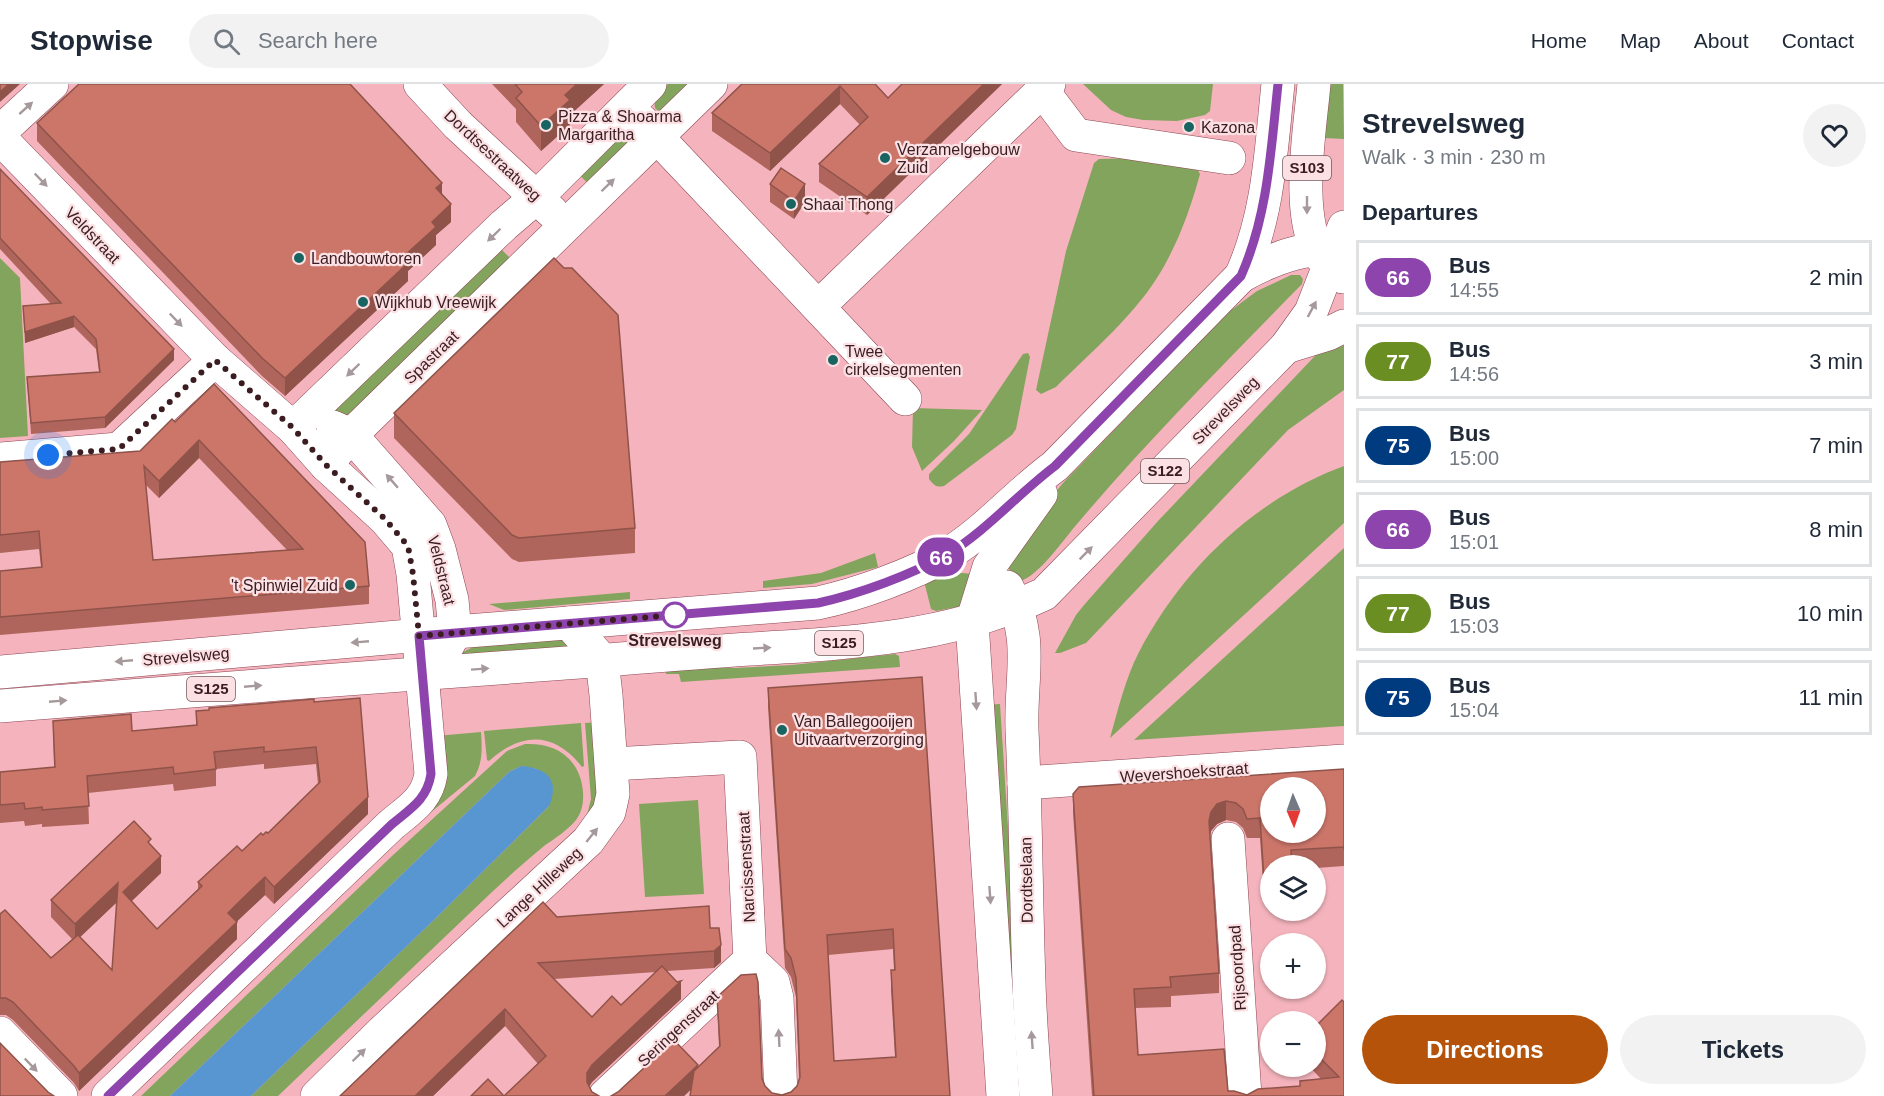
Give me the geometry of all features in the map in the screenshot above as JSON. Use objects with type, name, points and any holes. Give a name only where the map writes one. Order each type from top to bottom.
[{"type":"street","points":[[0,132],[52,84]]},
{"type":"street","name":"Dordtsestraatweg","points":[[420,84],[458,125],[538,196],[566,226]]},
{"type":"street","points":[[293,428],[504,225],[538,196],[651,84]]},
{"type":"street","name":"Spastraat","points":[[326,465],[351,435],[711,84]]},
{"type":"street","name":"Strevelsweg","points":[[0,672],[818,603],[871,588],[948,554],[1006,509],[1055,466],[1241,276],[1252,251],[1266,193],[1278,84]]},
{"type":"street","name":"S103","points":[[1314,84],[1307,165],[1307,216],[1311,236],[1334,254]]},
{"type":"street","points":[[819,306],[1046,87],[1076,135],[1229,158]]},
{"type":"street","points":[[627,106],[905,399]]},
{"type":"street","name":"Veldstraat","points":[[0,138],[215,360],[293,428],[326,465],[385,519],[408,546],[413,574],[422,673]]},
{"type":"street","points":[[1241,276],[1273,260],[1334,254]]},
{"type":"street","name":"Strevelsweg","points":[[0,706],[422,673],[826,645],[927,633],[972,622],[1031,600],[1286,347],[1311,312],[1334,254]]},
{"type":"street","name":"Strevelsweg","points":[[1286,347],[1328,334],[1344,326]]},
{"type":"street","points":[[0,459],[119,449],[215,360]]},
{"type":"street","name":"Veldstraat","points":[[293,428],[315,418],[351,435],[430,525],[446,572],[455,632]]},
{"type":"street","points":[[1003,1096],[972,622],[989,567],[1046,487],[1055,466]]},
{"type":"street","points":[[948,554],[989,567],[1006,586],[1031,600]]},
{"type":"street","name":"Dordtselaan","points":[[1031,600],[1032,630],[1024,665],[1022,714],[1029,984],[1036,1096]]},
{"type":"street","points":[[569,623],[602,660]]},
{"type":"street","points":[[108,1096],[391,825],[422,799],[429,787],[431,774],[422,673],[441,658],[455,632]]},
{"type":"street","points":[[927,633],[938,635],[960,648],[974,669]]},
{"type":"street","name":"Lange Hilleweg","points":[[317,1096],[383,1031],[588,841],[609,812],[613,794],[612,764],[602,660]]},
{"type":"street","name":"Narcissenstraat","points":[[612,764],[740,757],[750,960]]},
{"type":"street","name":"Wevershoekstraat","points":[[1024,783],[1225,783],[1344,761]]},
{"type":"street","name":"Rijsoordpad","points":[[1228,839],[1245,1096]]},
{"type":"street","points":[[750,960],[773,982],[777,998],[781,1096]]},
{"type":"street","name":"Seringenstraat","points":[[605,1096],[750,960]]},
{"type":"street","points":[[0,1034],[61,1096]]},
{"type":"green space","points":[[668,84],[700,84],[661,114],[655,108],[654,97]]},
{"type":"green space","points":[[1083,84],[1213,84],[1210,111],[1205,115],[1177,121],[1126,117],[1111,110]]},
{"type":"green space","points":[[1329,84],[1343,84],[1344,139],[1324,138]]},
{"type":"green space","points":[[618,132],[627,132],[633,143],[592,188],[576,171]]},
{"type":"green space","points":[[1136,158],[1197,169],[1200,174],[1175,245],[1141,301],[1114,331],[1056,387],[1041,394],[1036,390],[1066,251],[1094,163],[1099,159]]},
{"type":"green space","points":[[496,244],[516,264],[347,425],[325,410]]},
{"type":"green space","points":[[0,258],[20,278],[28,436],[0,438]]},
{"type":"green space","points":[[1291,275],[1300,275],[1303,279],[1302,284],[1159,432],[1043,565],[1020,581],[1006,566],[1015,542],[1063,483],[1226,314],[1257,291]]},
{"type":"green space","points":[[1331,339],[1344,344],[1344,390],[1288,430],[1086,643],[1055,653],[1084,605],[1158,521]]},
{"type":"green space","points":[[1028,353],[1030,357],[1016,429],[1012,435],[944,486],[935,486],[929,479],[929,474],[969,434],[1023,354]]},
{"type":"green space","points":[[913,408],[982,410],[922,471],[912,447]]},
{"type":"green space","points":[[1344,466],[1344,523],[1110,738],[1126,684],[1139,652],[1177,592],[1200,565],[1252,517],[1281,497],[1311,480]]},
{"type":"green space","points":[[1344,548],[1344,726],[1134,740]]},
{"type":"green space","points":[[875,553],[878,567],[812,584],[763,588],[763,581],[821,573]]},
{"type":"green space","points":[[944,571],[972,574],[962,606],[936,611],[931,609],[924,581]]},
{"type":"green space","points":[[630,592],[630,599],[504,610],[489,604]]},
{"type":"green space","points":[[566,636],[583,648],[461,659],[463,652],[475,646]]},
{"type":"green space","points":[[895,654],[899,656],[900,667],[681,682],[679,674],[666,674],[665,665],[735,668],[792,665]]},
{"type":"green space","points":[[1000,704],[1020,1012],[1004,1012],[985,705]]},
{"type":"green space","points":[[598,722],[603,802],[587,815],[591,799],[585,723]]},
{"type":"green space","points":[[581,723],[584,766],[582,767],[560,747],[537,740],[513,745],[489,761],[487,760],[484,731]]},
{"type":"green space","points":[[481,732],[481,760],[475,776],[419,822],[436,736]]},
{"type":"green space","points":[[525,744],[554,748],[566,756],[576,768],[581,780],[583,801],[576,820],[498,886],[278,1096],[251,1096],[549,806],[537,769],[521,766],[509,772],[170,1096],[141,1096],[392,856],[507,751]]},
{"type":"green space","points":[[698,800],[704,894],[645,897],[639,804]]},
{"type":"water","points":[[521,766],[538,769],[549,777],[553,789],[549,806],[251,1096],[170,1096],[509,772]]},
{"type":"building","points":[[0,84],[9,84],[0,92]]},
{"type":"building","points":[[79,84],[350,84],[442,183],[436,188],[451,204],[432,222],[436,227],[403,257],[408,263],[285,378],[262,358],[37,123]]},
{"type":"building","points":[[515,84],[577,84],[565,95],[570,100],[541,126],[516,98],[522,92]]},
{"type":"building","name":"Verzamelgebouw Zuid","points":[[742,84],[875,84],[888,98],[902,84],[984,84],[867,197],[819,164],[868,117],[840,86],[770,153],[712,113]]},
{"type":"building","points":[[781,168],[805,184],[794,201],[770,184]]},
{"type":"building","points":[[0,169],[174,349],[105,417],[31,423],[27,377],[100,372],[96,339],[74,316],[25,332],[23,306],[61,303],[0,238]]},
{"type":"building","points":[[554,258],[564,268],[572,268],[618,315],[635,528],[519,538],[512,535],[394,413]]},
{"type":"building","points":[[214,384],[365,542],[369,586],[0,617],[0,571],[42,567],[39,531],[0,535],[0,462],[140,451],[172,419],[175,422]],"holes":[[[199,440],[303,549],[153,560],[144,466],[159,481]]]},
{"type":"building","points":[[922,677],[950,1096],[690,1096],[694,1071],[720,1046],[717,997],[741,975],[756,974],[758,982],[762,1078],[765,1086],[772,1093],[782,1095],[791,1092],[797,1086],[800,1077],[796,978],[791,958],[785,949],[768,688]],"holes":[[[893,929],[895,970],[891,970],[896,1057],[834,1061],[827,935]]]},
{"type":"building","points":[[360,698],[368,797],[274,887],[265,877],[228,913],[237,922],[79,1073],[13,1002],[0,998],[0,914],[5,910],[51,958],[78,935],[112,970],[118,883],[75,924],[51,900],[134,821],[151,839],[148,842],[161,856],[123,892],[157,929],[202,886],[198,882],[237,846],[242,851],[261,833],[263,835],[268,833],[320,782],[316,747],[264,752],[264,747],[214,752],[216,769],[174,774],[173,767],[87,776],[89,806],[42,810],[42,807],[25,809],[24,803],[0,805],[0,772],[55,767],[53,721],[131,714],[132,731],[197,725],[196,711],[209,710],[209,708],[314,699],[314,702]]},
{"type":"building","points":[[1344,769],[1344,847],[1291,850],[1291,855],[1262,855],[1262,843],[1326,843],[1326,777],[1260,777],[1260,818],[1247,819],[1243,809],[1236,803],[1226,801],[1217,804],[1211,812],[1209,821],[1219,973],[1170,977],[1171,987],[1134,989],[1138,1055],[1224,1049],[1228,1091],[1247,1095],[1258,1089],[1300,1086],[1300,1081],[1339,1077],[1326,1064],[1326,1016],[1342,1000],[1344,1002],[1344,1096],[1094,1096],[1073,794],[1079,787]]},
{"type":"building","points":[[543,902],[557,917],[709,906],[710,928],[719,928],[721,945],[714,951],[538,963],[592,1017],[612,996],[621,1005],[662,966],[677,982],[681,981],[592,1065],[587,1073],[587,1082],[592,1092],[599,1096],[504,1096],[546,1056],[505,1009],[415,1096],[340,1096]]},
{"type":"building","points":[[674,1040],[698,1065],[665,1096],[611,1096],[618,1092]]},
{"type":"building","points":[[0,1043],[48,1092],[54,1096],[0,1096]]},
{"type":"building","points":[[488,1079],[504,1096],[471,1096]]},
{"type":"bus line","name":"66","points":[[108,1096],[391,825],[422,799],[429,787],[431,774],[419,636],[818,603],[871,588],[948,554],[1006,509],[1055,466],[1241,276],[1252,251],[1266,193],[1278,84]]},
{"type":"place","name":"Pizza & Shoarma Margaritha","points":[[546,125]]},
{"type":"place","name":"Kazona","points":[[1189,127]]},
{"type":"place","name":"Verzamelgebouw Zuid","points":[[885,158]]},
{"type":"place","name":"Shaai Thong","points":[[791,204]]},
{"type":"place","name":"Landbouwtoren","points":[[299,258]]},
{"type":"place","name":"Wijkhub Vreewijk","points":[[363,302]]},
{"type":"place","name":"Twee cirkelsegmenten","points":[[833,360]]},
{"type":"place","name":"'t Spinwiel Zuid","points":[[350,585]]},
{"type":"place","name":"Strevelsweg","points":[[675,615]]},
{"type":"place","name":"Van Ballegooijen Uitvaartverzorging","points":[[782,730]]},
{"type":"route","points":[[48,455],[119,449],[215,360],[293,428],[326,465],[385,519],[408,546],[419,636],[675,615]]}]
